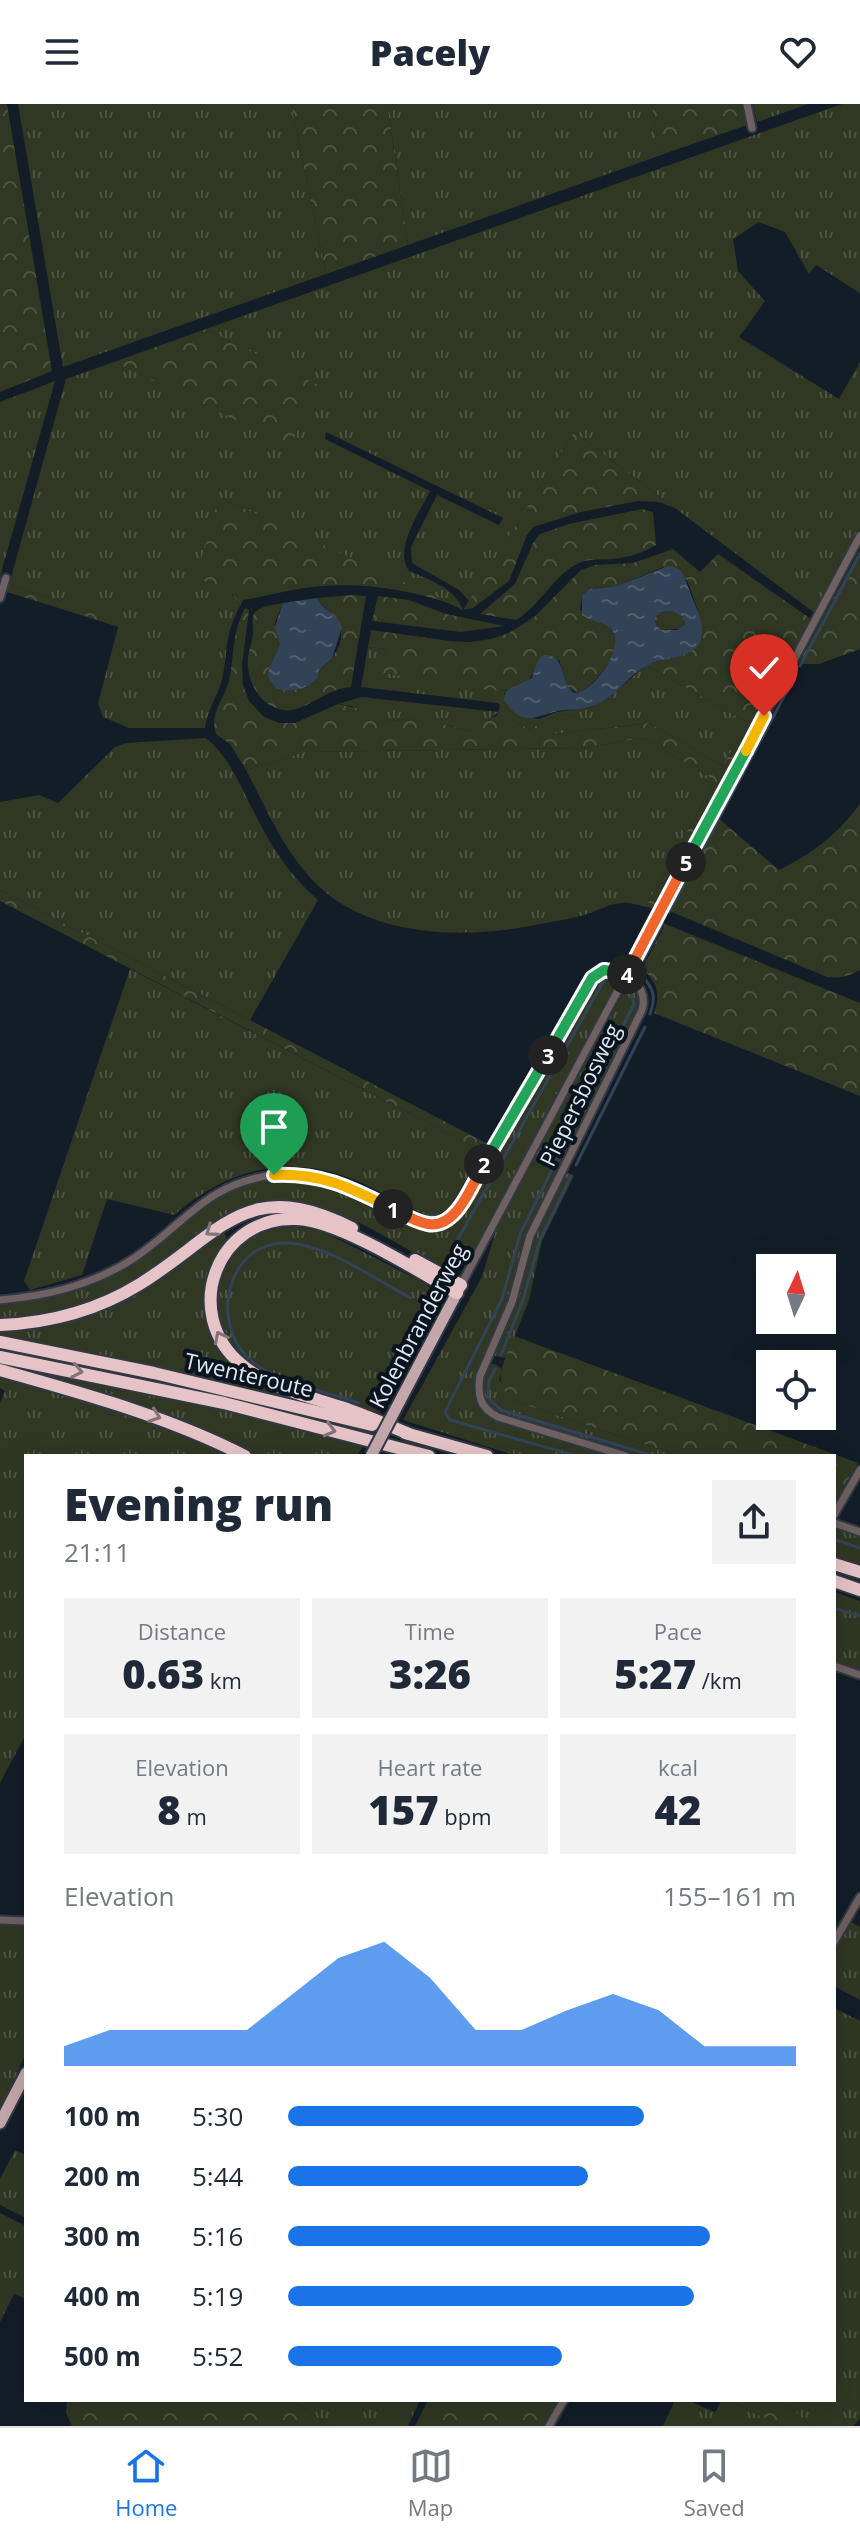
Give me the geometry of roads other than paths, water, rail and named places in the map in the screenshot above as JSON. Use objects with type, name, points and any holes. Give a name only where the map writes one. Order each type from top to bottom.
[{"type":"highway","points":[[0,1325],[50,1319],[109,1300],[139,1284],[229,1219],[274,1206],[301,1208],[330,1217],[459,1289]]},
{"type":"highway","points":[[409,1434],[360,1413],[280,1386],[240,1364],[223,1345],[214,1327],[210,1302],[214,1275],[231,1245],[250,1230],[272,1221],[297,1219],[335,1228],[459,1289]]},
{"type":"highway","name":"Twenteroute","points":[[0,1342],[168,1377],[409,1434],[480,1454]]},
{"type":"highway","name":"Twenteroute","points":[[0,1357],[224,1403],[421,1454]]},
{"type":"highway","points":[[0,1370],[148,1413],[241,1454]]},
{"type":"highway","points":[[836,1565],[860,1572]]},
{"type":"highway","points":[[836,1584],[860,1590]]},
{"type":"main road","name":"Kolenbranderweg","points":[[372,1454],[459,1289]]},
{"type":"main road","points":[[0,2123],[24,2077]]},
{"type":"street","points":[[747,104],[752,128]]},
{"type":"street","name":"Kolenbranderweg","points":[[459,1289],[860,536]]},
{"type":"street","points":[[0,598],[6,578]]},
{"type":"street","name":"Piepersbosweg","points":[[0,1300],[57,1292],[105,1274],[146,1249],[186,1213],[218,1192],[235,1184],[274,1175],[328,1179],[418,1221],[434,1225],[450,1219],[592,978],[604,970],[626,974],[642,987],[645,995],[642,1010],[530,1236],[512,1302],[478,1387],[480,1401],[486,1411],[498,1417],[619,1454]]},
{"type":"street","points":[[836,1512],[860,1470]]},
{"type":"street","points":[[836,1524],[860,1532]]},
{"type":"street","points":[[836,1667],[860,1675]]},
{"type":"street","points":[[836,1939],[860,1897]]},
{"type":"street","points":[[0,1920],[24,1921]]},
{"type":"street","points":[[549,2426],[563,2402]]},
{"type":"water","points":[[668,566],[681,571],[700,618],[702,632],[698,645],[687,654],[642,668],[611,696],[595,705],[532,718],[518,715],[504,700],[506,691],[532,678],[536,664],[543,655],[556,659],[574,693],[582,691],[599,677],[612,656],[615,636],[608,627],[582,615],[582,595],[591,589],[617,586]],"holes":[[[672,611],[684,617],[685,625],[677,630],[661,630],[654,617]]]},
{"type":"water","points":[[317,598],[342,627],[332,658],[319,670],[318,678],[304,688],[276,689],[268,677],[280,645],[275,627],[283,603]]},
{"type":"waterway","points":[[800,666],[860,554]]},
{"type":"waterway","points":[[669,912],[796,674]]},
{"type":"waterway","points":[[420,1216],[442,1216],[453,1206],[588,973],[600,964],[626,963],[648,920]]},
{"type":"waterway","points":[[650,1014],[653,993],[639,968],[663,923]]},
{"type":"waterway","points":[[454,1246],[603,982]]},
{"type":"waterway","points":[[570,1454],[450,1420],[445,1412],[502,1299],[520,1234],[634,1004],[632,995]]},
{"type":"waterway","points":[[576,1165],[645,1027]]},
{"type":"waterway","points":[[501,1355],[523,1300],[540,1240],[571,1176]]},
{"type":"waterway","points":[[359,1403],[283,1379],[246,1356],[235,1340],[229,1321],[228,1302],[240,1267],[252,1254],[268,1245],[304,1245],[352,1264],[411,1298]]},
{"type":"waterway","points":[[495,1369],[489,1381],[488,1398],[501,1410],[647,1454]]},
{"type":"waterway","points":[[836,1540],[860,1548]]},
{"type":"waterway","points":[[836,1609],[860,1616]]}]
